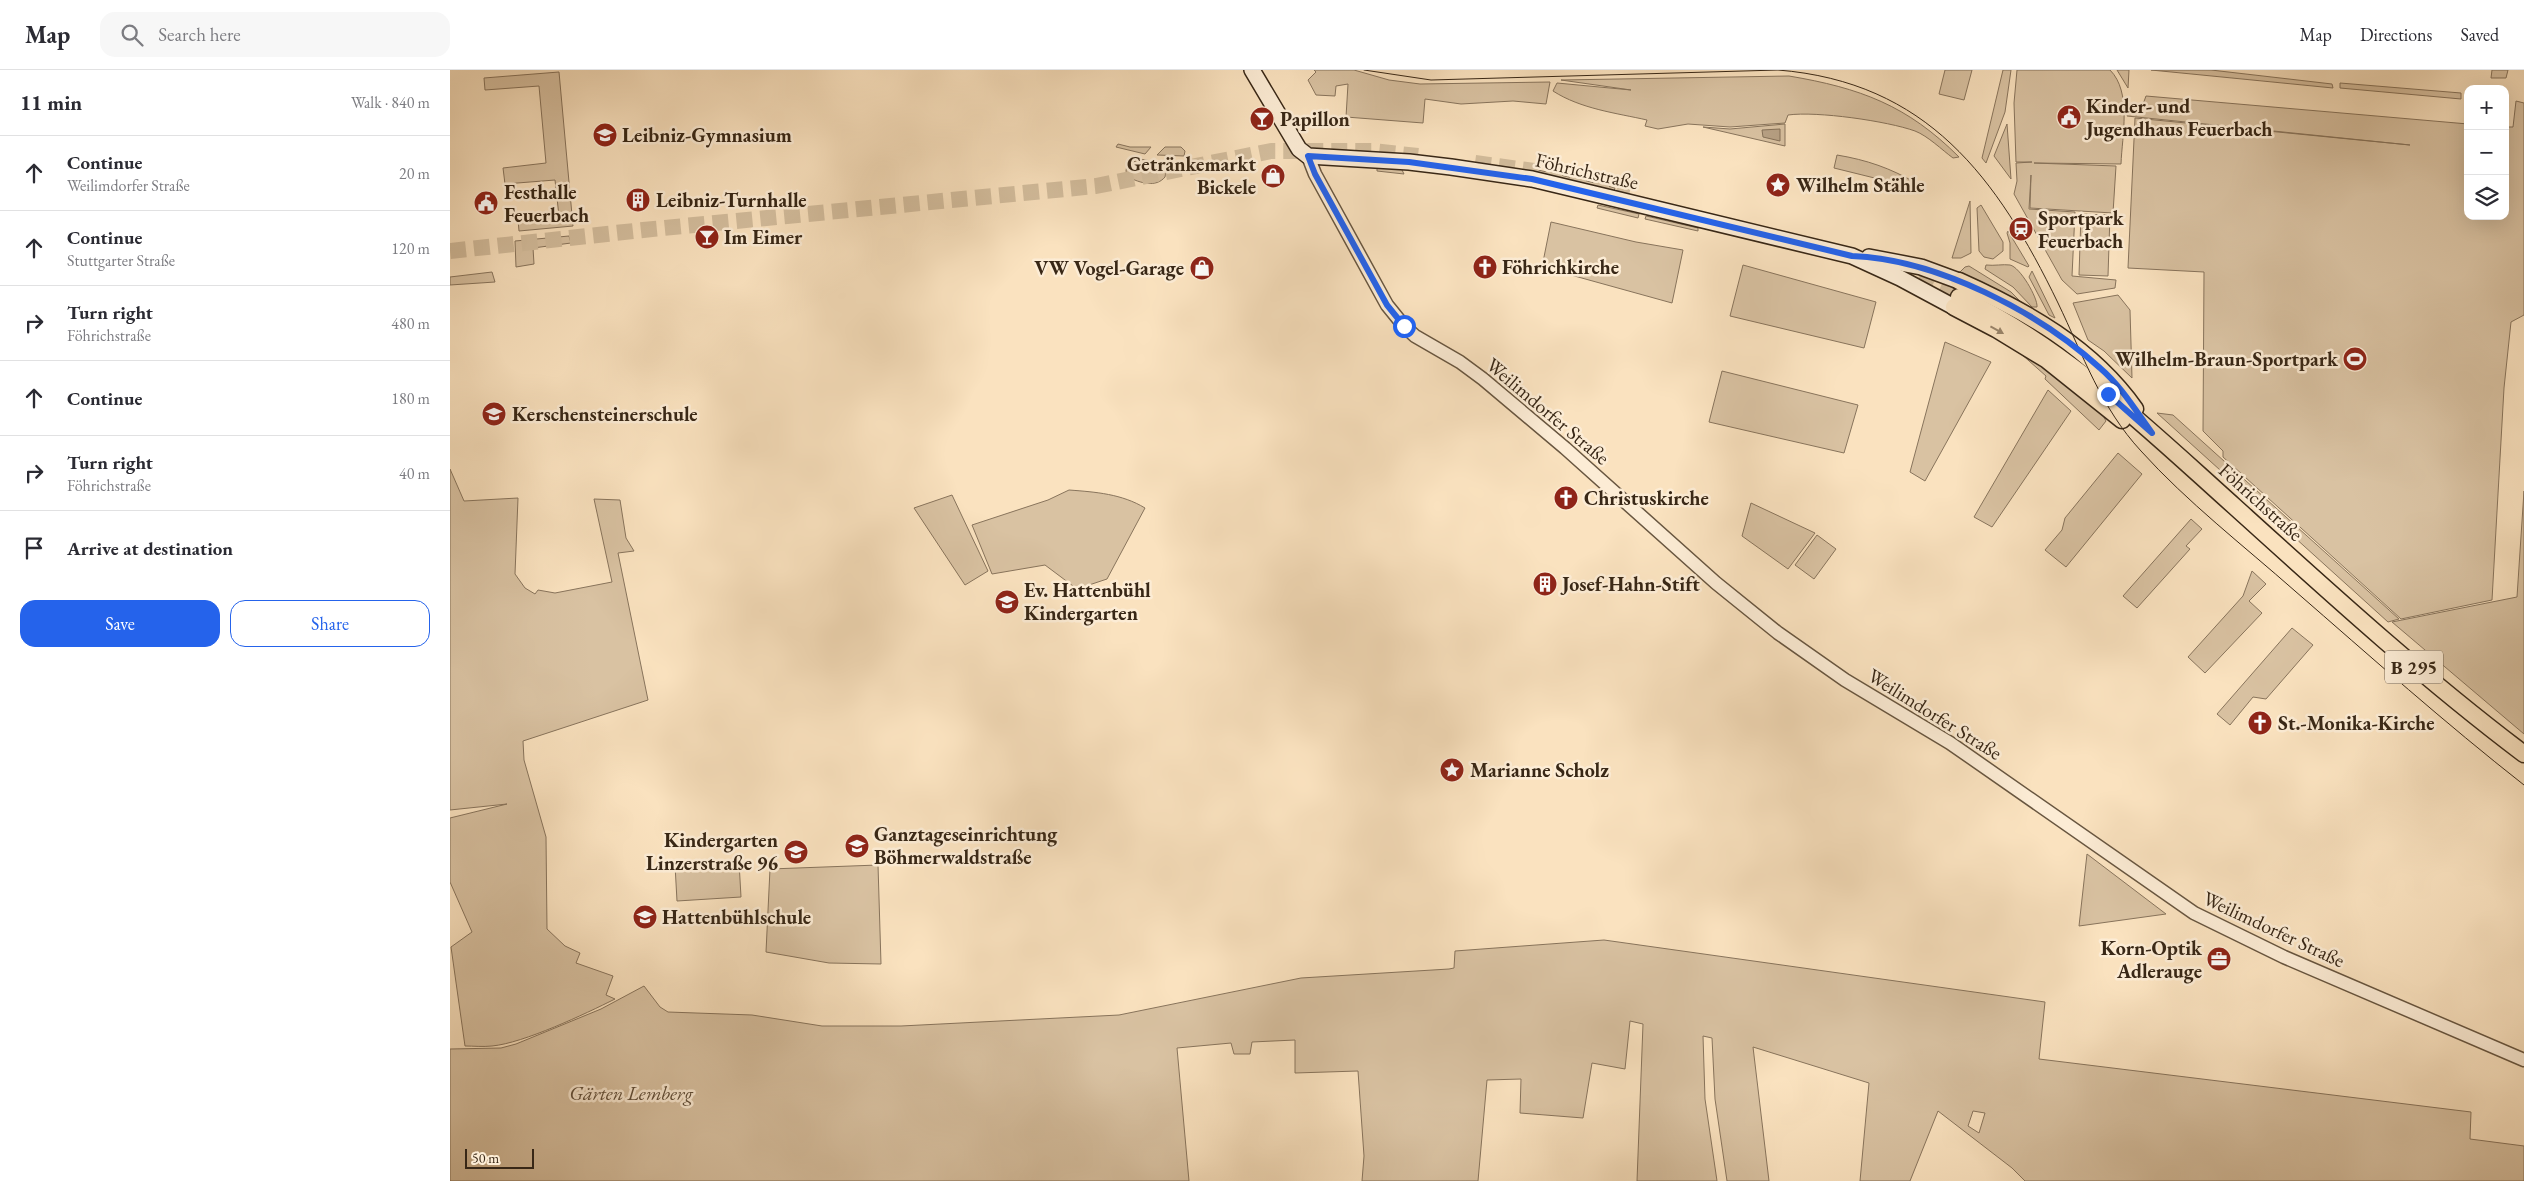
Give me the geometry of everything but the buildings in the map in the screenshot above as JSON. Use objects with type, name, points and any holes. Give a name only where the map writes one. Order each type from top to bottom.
[{"type":"main road","points":[[1252,70],[1299,149],[1308,156]]},
{"type":"main road","name":"Föhrichstraße","points":[[1308,156],[1409,162],[1532,179],[1852,256],[1935,278]]},
{"type":"main road","name":"Föhrichstraße","points":[[1903,271],[1918,284],[1988,311],[2042,343],[2108,394],[2401,656],[2524,754]]},
{"type":"main road","points":[[1918,284],[1935,278]]},
{"type":"main road","points":[[1935,278],[1953,296],[1996,329],[2047,360],[2144,438],[2169,448]]},
{"type":"main road","points":[[1935,278],[1953,296]]},
{"type":"street","name":"Weilimdorfer Straße","points":[[1308,156],[1315,174],[1387,305],[1415,336],[1460,362],[1482,379],[1565,448],[1716,583],[1778,633],[1845,680],[1950,743],[2089,838],[2172,899],[2230,932],[2284,957],[2524,1060]]},
{"type":"green space","points":[[1314,70],[1354,70],[1389,80],[1420,84],[1550,82],[1546,104],[1513,101],[1461,104],[1425,99],[1423,123],[1346,117],[1348,84],[1336,86],[1335,96],[1316,95],[1308,80],[1316,72]]},
{"type":"green space","points":[[1945,70],[1972,70],[1964,100],[1939,94]]},
{"type":"green space","points":[[2003,70],[2011,70],[2005,112],[1986,163],[1982,158]]},
{"type":"green space","points":[[2017,70],[2110,70],[2117,79],[2121,90],[2124,115],[2121,164],[2034,163],[2116,166],[2113,213],[2030,208],[2031,175],[2029,209],[2075,212],[2072,276],[2116,280],[2115,288],[2077,294],[2062,280],[2014,194],[2017,181],[2016,163],[2032,162],[2016,162],[2014,103]]},
{"type":"green space","points":[[2117,70],[2129,70],[2128,88]]},
{"type":"green space","points":[[2151,70],[2211,70],[2332,84],[2333,88]]},
{"type":"green space","points":[[2492,70],[2508,70],[2506,78],[2491,78]]},
{"type":"green space","points":[[559,72],[573,226],[519,231],[518,220],[559,216],[555,180],[505,184],[503,168],[546,163],[539,86],[485,90],[484,78]]},
{"type":"green space","points":[[1789,76],[1838,86],[1881,102],[1920,124],[1959,157],[1953,158],[1920,133],[1903,127],[1870,120],[1801,114],[1788,115],[1785,123],[1730,127],[1688,124],[1658,129],[1645,126],[1647,120],[1587,106],[1553,91],[1557,83],[1631,90],[1561,80]]},
{"type":"green space","points":[[2340,83],[2461,93],[2461,99],[2340,88]]},
{"type":"green space","name":"Wilhelm-Braun-Sportpark","points":[[2146,96],[2464,124],[2464,220],[2509,220],[2509,127],[2513,127],[2516,101],[2524,103],[2524,315],[2511,322],[2504,388],[2492,600],[2401,619],[2223,457],[2223,451],[2203,431],[2204,272],[2128,268],[2135,118],[2410,145],[2127,116],[2129,110],[2133,107],[2142,107]]},
{"type":"green space","points":[[1785,124],[1785,146],[1703,127],[1730,129]]},
{"type":"green space","points":[[2007,124],[2011,179],[1994,156]]},
{"type":"green space","points":[[1118,144],[1130,147],[1151,147],[1145,154],[1116,147]]},
{"type":"green space","points":[[1165,147],[1181,147],[1185,151],[1184,156],[1157,155]]},
{"type":"green space","points":[[1837,155],[1868,162],[1897,173],[1916,183],[1915,188],[1834,168]]},
{"type":"green space","points":[[1140,159],[1156,162],[1166,171],[1165,177],[1157,182],[1143,183],[1128,177],[1127,165]]},
{"type":"green space","points":[[1400,166],[1404,174],[1377,171],[1377,167]]},
{"type":"green space","points":[[1538,170],[1573,178],[1572,181],[1537,173]]},
{"type":"green space","points":[[1579,179],[1615,188],[1614,191],[1578,182]]},
{"type":"green space","points":[[1970,201],[1971,253],[1961,258],[1952,258]]},
{"type":"green space","points":[[1598,205],[1639,214],[1638,218],[1597,208]]},
{"type":"green space","points":[[1981,205],[2003,242],[2003,251],[1993,259],[1984,257],[1979,251],[1977,208]]},
{"type":"green space","points":[[2081,214],[2110,215],[2108,276],[2079,275]]},
{"type":"green space","points":[[1646,216],[1698,228],[1698,231],[1645,219]]},
{"type":"green space","points":[[1551,222],[1636,242],[1683,250],[1672,303],[1542,267]]},
{"type":"green space","points":[[2008,231],[2029,266],[2028,267],[2010,259]]},
{"type":"green space","points":[[569,236],[571,243],[533,248],[534,264],[516,267],[515,241]]},
{"type":"green space","points":[[1743,265],[1876,302],[1864,348],[1730,316]]},
{"type":"green space","points":[[1986,265],[2010,265],[2019,271],[2035,297],[2037,307],[2032,307],[2013,287],[1985,269]]},
{"type":"green space","points":[[1969,266],[2011,292],[2022,303],[1958,274],[1965,267]]},
{"type":"green space","points":[[2032,271],[2055,318],[2049,315],[2029,277]]},
{"type":"green space","points":[[492,272],[495,282],[450,285],[450,277]]},
{"type":"green space","points":[[2118,295],[2130,310],[2132,378],[2104,351],[2088,340],[2073,303]]},
{"type":"green space","points":[[1945,342],[1991,362],[1925,481],[1910,472]]},
{"type":"green space","points":[[2013,342],[2099,408],[2106,421],[2099,430],[2045,379],[2046,376],[2011,345]]},
{"type":"green space","points":[[1722,371],[1858,405],[1844,453],[1709,422]]},
{"type":"green space","points":[[2048,390],[2071,411],[1992,527],[1974,517]]},
{"type":"green space","points":[[2157,413],[2173,415],[2399,619],[2388,622]]},
{"type":"green space","points":[[2118,453],[2142,474],[2066,567],[2045,550],[2062,530],[2065,518]]},
{"type":"green space","points":[[450,469],[464,501],[518,498],[515,574],[525,588],[535,594],[538,590],[555,593],[612,582],[594,499],[620,500],[626,538],[634,551],[618,553],[648,700],[523,741],[524,760],[546,837],[547,929],[565,946],[580,953],[576,963],[613,976],[606,995],[615,999],[537,1034],[505,1044],[489,1046],[465,1046],[451,947],[472,932],[450,882],[450,818],[507,804],[450,810]]},
{"type":"green space","points":[[1069,490],[1118,497],[1145,508],[1107,579],[1077,589],[1045,565],[992,574],[972,525],[1048,500]]},
{"type":"green space","points":[[2524,491],[2524,734],[2392,622],[2517,597]]},
{"type":"green space","points":[[952,495],[988,571],[965,585],[914,508]]},
{"type":"green space","points":[[1751,503],[1815,533],[1788,569],[1742,536]]},
{"type":"green space","points":[[2191,519],[2202,529],[2186,546],[2190,549],[2137,608],[2123,596]]},
{"type":"green space","points":[[1817,535],[1836,549],[1814,579],[1795,565]]},
{"type":"green space","points":[[2252,571],[2266,584],[2249,601],[2262,613],[2205,673],[2188,657],[2243,596]]},
{"type":"green space","points":[[2292,628],[2313,645],[2266,699],[2253,697],[2230,725],[2217,714]]},
{"type":"green space","points":[[2087,854],[2166,914],[2079,926]]},
{"type":"green space","points":[[739,862],[741,897],[677,901],[675,865]]},
{"type":"green space","points":[[878,865],[881,964],[829,963],[766,952],[770,869]]},
{"type":"green space","name":"Gärten Lemberg","points":[[1604,940],[2045,1002],[2039,1059],[2471,1112],[2470,1139],[2524,1146],[2524,1181],[2025,1181],[2012,1168],[1938,1111],[1910,1181],[1860,1181],[1869,1083],[1753,1047],[1769,1181],[1727,1181],[1715,1099],[1712,1038],[1703,1036],[1705,1099],[1717,1181],[1637,1181],[1643,1024],[1630,1021],[1625,1069],[1592,1063],[1583,1118],[1520,1113],[1521,1079],[1487,1080],[1478,1181],[1362,1181],[1364,1156],[1358,1071],[1295,1073],[1295,1040],[1252,1042],[1250,1054],[1234,1054],[1231,1043],[1177,1048],[1189,1181],[450,1181],[450,1049],[501,1048],[516,1044],[601,1009],[644,986],[660,1007],[668,1012],[752,1015],[822,1026],[901,1026],[1119,1015],[1301,978],[1449,969],[1454,968],[1455,951]],"holes":[[[1973,1111],[1985,1113],[1979,1133],[1968,1126]]]},
{"type":"shaded area","points":[[1780,129],[1780,141],[1763,137],[1762,130]]},
{"type":"tunnel","points":[[450,251],[643,230],[1096,186],[1271,151],[1372,151],[1418,156]]},
{"type":"tunnel","points":[[1475,163],[1534,171],[1629,195]]},
{"type":"tunnel","points":[[1896,269],[1959,297]]},
{"type":"tram line","points":[[1364,70],[1431,80],[1778,70],[1830,78],[1876,94],[1916,116],[1951,144],[1982,177],[2009,215],[2035,257],[2104,399],[2127,434],[2141,451],[2177,488],[2216,523],[2437,714],[2524,785]]},
{"type":"place","name":"Kinder- und Jugendhaus Feuerbach","points":[[2069,117]]},
{"type":"place","name":"Papillon","points":[[1262,119]]},
{"type":"place","name":"Leibniz-Gymnasium","points":[[605,135]]},
{"type":"place","name":"Getränkemarkt Bickele","points":[[1273,176]]},
{"type":"place","name":"Wilhelm Stähle","points":[[1778,185]]},
{"type":"place","name":"Leibniz-Turnhalle","points":[[638,200]]},
{"type":"place","name":"Festhalle Feuerbach","points":[[486,203]]},
{"type":"place","name":"Sportpark Feuerbach","points":[[2021,229]]},
{"type":"place","name":"Im Eimer","points":[[707,237]]},
{"type":"place","name":"Föhrichkirche","points":[[1485,267]]},
{"type":"place","name":"VW Vogel-Garage","points":[[1202,268]]},
{"type":"place","name":"Wilhelm-Braun-Sportpark","points":[[2355,359]]},
{"type":"place","name":"Kerschensteinerschule","points":[[494,414]]},
{"type":"place","name":"Christuskirche","points":[[1566,498]]},
{"type":"place","name":"Josef-Hahn-Stift","points":[[1545,584]]},
{"type":"place","name":"Ev. Hattenbühl Kindergarten","points":[[1007,602]]},
{"type":"place","name":"St.-Monika-Kirche","points":[[2260,723]]},
{"type":"place","name":"Marianne Scholz","points":[[1452,770]]},
{"type":"place","name":"Ganztageseinrichtung Böhmerwaldstraße","points":[[857,846]]},
{"type":"place","name":"Kindergarten Linzerstraße 96","points":[[796,852]]},
{"type":"place","name":"Hattenbühlschule","points":[[645,917]]},
{"type":"place","name":"Korn-Optik Adlerauge","points":[[2219,959]]},
{"type":"route","points":[[1404,326],[1387,305],[1315,174],[1308,156],[1409,162],[1532,179],[1852,256],[1921,267],[1985,292],[2059,336],[2080,351],[2101,368],[2117,385],[2152,433],[2108,394]]}]
